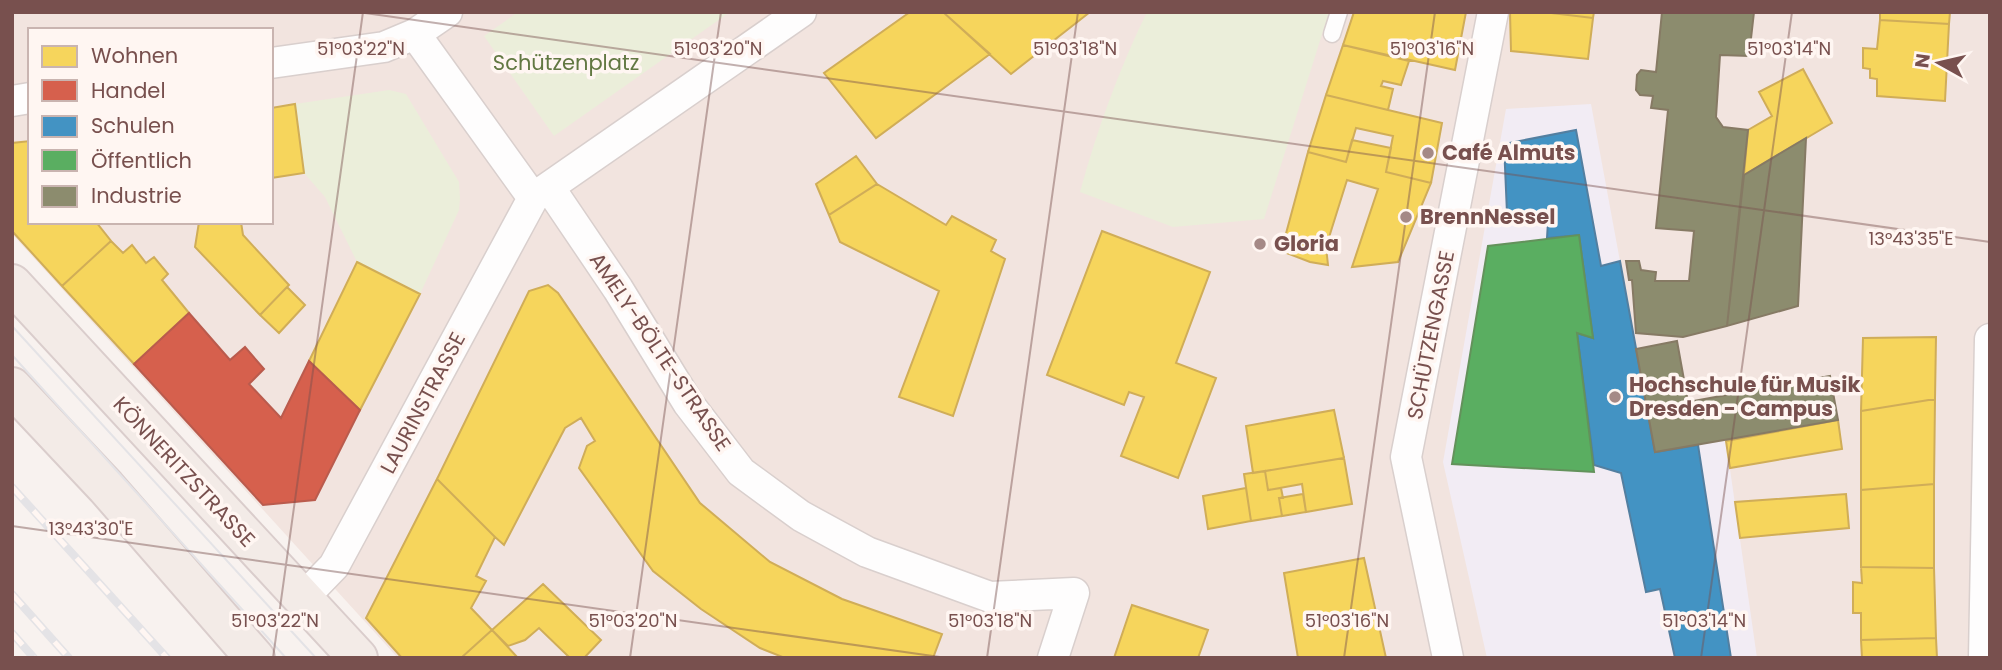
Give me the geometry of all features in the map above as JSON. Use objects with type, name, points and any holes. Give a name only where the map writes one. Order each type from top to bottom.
[{"type":"main road","name":"KÖNNERITZSTRASSE","points":[[12,284],[358,658]]},
{"type":"main road","points":[[12,387],[106,487],[255,658]]},
{"type":"street","points":[[273,63],[384,47],[415,34],[447,12]]},
{"type":"street","points":[[415,34],[541,192],[801,12]]},
{"type":"street","name":"SCHÜTZENGASSE","points":[[1448,658],[1406,457],[1493,12]]},
{"type":"street","name":"AMELY-BÖLTE-STRASSE","points":[[541,192],[618,289],[688,403],[741,472],[801,516],[867,552],[977,593],[990,597],[1074,593],[1054,658]]},
{"type":"street","name":"LAURINSTRASSE","points":[[302,599],[334,566],[541,192]]},
{"type":"street","points":[[1984,658],[1990,339]]},
{"type":"lane","points":[[1332,34],[1339,12]]},
{"type":"shaded area","points":[[12,12],[1990,12],[1990,658],[398,658],[12,234]]},
{"type":"shaded area","points":[[1591,104],[1655,451],[1726,441],[1757,658],[1487,658],[1443,462],[1506,109]]},
{"type":"green space","name":"Schützenplatz","points":[[518,12],[730,12],[554,136],[484,36]]},
{"type":"green space","points":[[1147,12],[1329,12],[1264,219],[1173,227],[1080,192],[1109,100]]},
{"type":"green space","points":[[389,90],[406,94],[459,182],[459,210],[420,294],[357,262],[325,197],[304,173],[295,104]]},
{"type":"building: Wohnen","points":[[910,12],[943,12],[990,54],[876,138],[824,73]]},
{"type":"building: Wohnen","points":[[943,12],[1090,12],[1011,74]]},
{"type":"building: Wohnen","points":[[1354,12],[1466,12],[1455,70],[1343,45]]},
{"type":"building: Wohnen","points":[[1510,12],[1543,12],[1593,18],[1588,59],[1511,51]]},
{"type":"building: Wohnen","points":[[1543,12],[1594,12],[1593,18]]},
{"type":"building: Wohnen","points":[[1880,12],[1950,12],[1949,24],[1880,20]]},
{"type":"building: Wohnen","points":[[1880,20],[1949,24],[1945,101],[1877,96],[1877,79],[1870,78],[1870,69],[1863,68],[1863,48],[1877,49]]},
{"type":"building: Wohnen","points":[[1343,45],[1409,61],[1401,85],[1383,81],[1381,86],[1393,89],[1388,110],[1326,95]]},
{"type":"building: Wohnen","points":[[1803,69],[1832,123],[1744,175],[1748,130],[1772,116],[1759,92]]},
{"type":"building: Wohnen","points":[[1326,95],[1442,123],[1431,183],[1386,172],[1393,136],[1356,128],[1346,162],[1308,152]]},
{"type":"building: Wohnen","points":[[295,104],[304,173],[273,178],[273,108]]},
{"type":"building: Wohnen","points":[[1352,140],[1391,148],[1386,172],[1431,183],[1398,262],[1352,267],[1378,189],[1347,180],[1326,247],[1284,241],[1308,152],[1346,162]]},
{"type":"building: Wohnen","points":[[28,141],[28,224],[98,224],[111,241],[62,286],[12,231],[12,143]]},
{"type":"building: Wohnen","points":[[856,156],[877,184],[829,215],[816,184]]},
{"type":"building: Wohnen","points":[[877,184],[946,225],[952,216],[996,240],[991,251],[1005,259],[953,416],[899,397],[939,291],[840,242],[829,215]]},
{"type":"building: Wohnen","points":[[199,224],[241,224],[243,235],[289,285],[260,315],[195,247]]},
{"type":"building: Wohnen","points":[[1102,231],[1210,272],[1176,363],[1216,378],[1178,478],[1121,456],[1144,397],[1129,392],[1124,405],[1047,375]]},
{"type":"building: Wohnen","points":[[111,241],[123,253],[132,245],[146,263],[154,257],[168,274],[162,280],[189,313],[134,364],[62,286]]},
{"type":"building: Wohnen","points":[[1284,241],[1326,247],[1328,265],[1310,262],[1284,252]]},
{"type":"building: Wohnen","points":[[357,262],[420,294],[360,410],[309,361]]},
{"type":"building: Wohnen","points":[[548,285],[558,293],[700,503],[770,562],[842,599],[942,634],[933,658],[785,658],[760,648],[701,609],[653,571],[579,468],[587,446],[595,441],[581,418],[565,428],[504,545],[495,537],[437,479],[529,291]]},
{"type":"building: Wohnen","points":[[287,287],[305,305],[279,333],[260,315]]},
{"type":"building: Wohnen","points":[[1936,337],[1935,399],[1861,411],[1863,338]]},
{"type":"building: Wohnen","points":[[1935,399],[1934,484],[1861,490],[1861,411]]},
{"type":"building: Wohnen","points":[[1334,410],[1344,458],[1253,473],[1246,426]]},
{"type":"building: Wohnen","points":[[1838,420],[1842,449],[1730,468],[1726,441]]},
{"type":"building: Wohnen","points":[[1344,458],[1352,504],[1306,512],[1302,484],[1268,490],[1265,471]]},
{"type":"building: Wohnen","points":[[1265,471],[1268,490],[1281,488],[1283,498],[1279,498],[1282,516],[1251,521],[1244,474]]},
{"type":"building: Wohnen","points":[[437,479],[495,537],[476,576],[486,581],[471,608],[492,630],[461,658],[402,658],[366,618]]},
{"type":"building: Wohnen","points":[[1934,484],[1934,568],[1861,567],[1861,490]]},
{"type":"building: Wohnen","points":[[1246,488],[1251,521],[1208,529],[1203,496]]},
{"type":"building: Wohnen","points":[[1303,494],[1306,512],[1282,516],[1279,498]]},
{"type":"building: Wohnen","points":[[1846,494],[1849,528],[1740,538],[1735,502]]},
{"type":"building: Wohnen","points":[[1364,558],[1386,658],[1298,658],[1284,573]]},
{"type":"building: Wohnen","points":[[1861,567],[1934,568],[1936,638],[1861,640],[1861,613],[1853,613],[1853,582],[1862,583]]},
{"type":"building: Wohnen","points":[[543,584],[601,640],[584,658],[570,658],[539,628],[525,640],[508,646],[492,630]]},
{"type":"building: Wohnen","points":[[1132,605],[1208,630],[1198,658],[1114,658]]},
{"type":"building: Wohnen","points":[[492,630],[518,658],[461,658]]},
{"type":"building: Wohnen","points":[[1936,638],[1937,658],[1862,658],[1861,640]]},
{"type":"building: Handel","points":[[189,313],[230,360],[245,347],[264,369],[249,384],[281,418],[309,361],[360,410],[315,500],[263,505],[134,364]]},
{"type":"building: Schulen","name":"Hochschule für Musik Dresden - Campus","points":[[1576,130],[1601,266],[1620,261],[1655,452],[1698,445],[1731,658],[1675,658],[1660,589],[1646,592],[1621,473],[1594,465],[1577,333],[1593,338],[1579,235],[1547,238],[1548,222],[1507,213],[1504,144]]},
{"type":"building: Öffentlich","points":[[1579,235],[1593,338],[1577,333],[1594,472],[1452,464],[1488,246]]},
{"type":"building: Industrie","points":[[1662,12],[1754,12],[1749,56],[1720,55],[1716,117],[1723,127],[1748,130],[1727,326],[1683,337],[1636,333],[1632,280],[1629,280],[1626,261],[1639,261],[1641,270],[1656,272],[1655,281],[1689,281],[1694,231],[1656,228],[1668,110],[1651,108],[1653,96],[1640,95],[1636,90],[1637,75],[1641,70],[1656,72]]},
{"type":"building: Industrie","points":[[1806,138],[1798,306],[1727,326],[1744,175]]},
{"type":"building: Industrie","points":[[1677,341],[1688,402],[1830,376],[1838,420],[1655,452],[1636,349]]},
{"type":"tram line","points":[[12,326],[316,658]]},
{"type":"tram line","points":[[12,355],[286,658]]},
{"type":"railway","points":[[12,487],[167,658]]},
{"type":"railway","points":[[12,594],[69,658]]},
{"type":"railway","points":[[12,633],[34,658]]},
{"type":"place","name":"Café Almuts","points":[[1428,153]]},
{"type":"place","name":"BrennNessel","points":[[1406,217]]},
{"type":"place","name":"Gloria","points":[[1260,244]]},
{"type":"place","name":"Hochschule für Musik Dresden - Campus","points":[[1615,397]]}]
